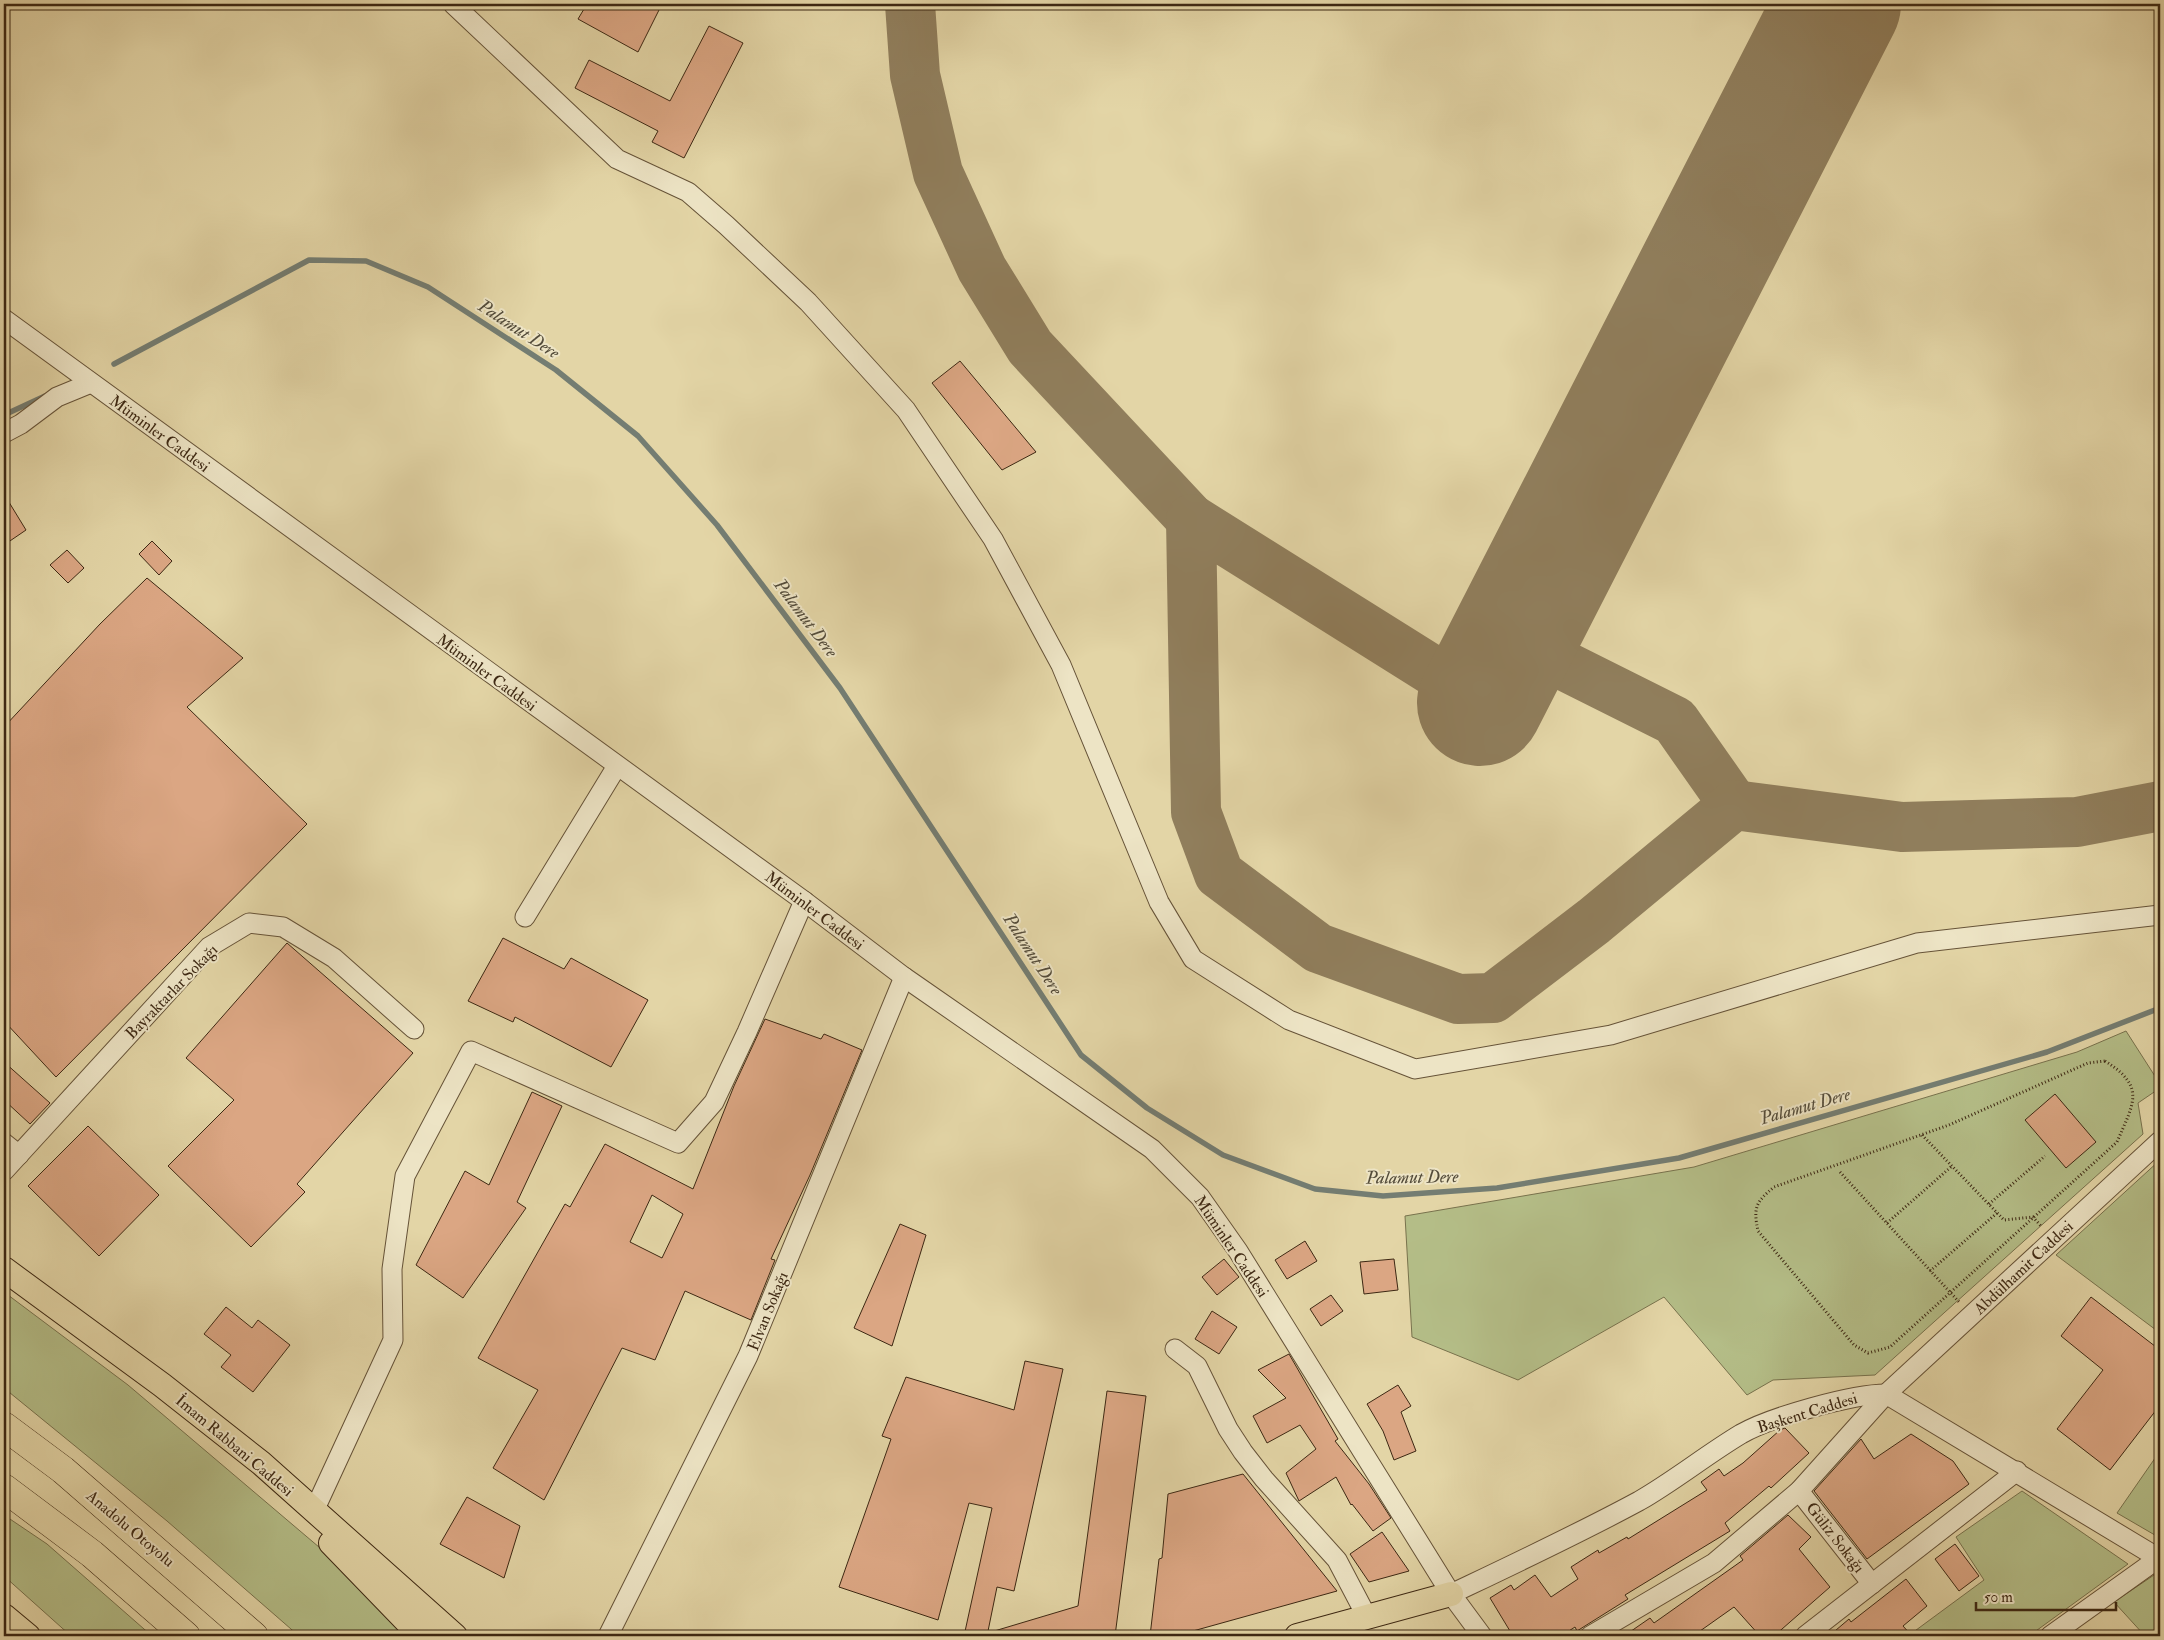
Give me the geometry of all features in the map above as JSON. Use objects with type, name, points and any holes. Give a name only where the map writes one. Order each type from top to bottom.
[{"type":"highway","name":"Anadolu Otoyolu","points":[[4,1426],[63,1470],[254,1636]]},
{"type":"highway","points":[[4,1488],[92,1554],[186,1636]]},
{"type":"highway","points":[[4,1495],[92,1554]]},
{"type":"main road","name":"İmam Rabbani Caddesi","points":[[4,1269],[162,1385],[260,1463],[455,1636]]},
{"type":"main road","points":[[260,1463],[353,1567],[421,1636]]},
{"type":"main road","points":[[1296,1636],[1451,1594]]},
{"type":"main road","points":[[4,1616],[28,1636]]},
{"type":"street","points":[[453,4],[616,159],[688,192],[726,225],[808,302],[906,410],[993,539],[1061,665],[1159,902],[1193,959],[1289,1020],[1415,1069],[1611,1035],[1917,944],[2160,915]]},
{"type":"street","name":"Müminler Caddesi","points":[[4,319],[804,901],[904,977],[1152,1149],[1200,1197],[1238,1251],[1451,1594],[1482,1636]]},
{"type":"street","points":[[4,433],[21,424],[57,397],[91,383]]},
{"type":"street","points":[[525,916],[617,766]]},
{"type":"street","points":[[314,1511],[393,1340],[392,1269],[404,1176],[471,1051],[678,1143],[714,1102],[747,1032],[804,901]]},
{"type":"street","name":"Bayraktarlar Sokağı","points":[[4,1171],[209,947],[249,923],[283,927],[334,958],[414,1029]]},
{"type":"street","name":"Elvan Sokağı","points":[[608,1636],[748,1356],[904,977]]},
{"type":"street","name":"Abdülhamit Caddesi","points":[[1590,1636],[1714,1563],[1799,1491],[1886,1394],[2160,1141]]},
{"type":"street","points":[[4,1143],[19,1155]]},
{"type":"street","points":[[1175,1349],[1197,1366],[1228,1429],[1248,1459],[1337,1560],[1367,1617]]},
{"type":"street","points":[[1886,1394],[2160,1558],[2050,1636]]},
{"type":"street","name":"Başkent Caddesi","points":[[1451,1594],[1589,1528],[1645,1497],[1742,1434],[1762,1424],[1855,1397],[1886,1394]]},
{"type":"street","points":[[1804,1636],[2017,1472]]},
{"type":"street","name":"Güliz Sokağı","points":[[1799,1491],[1872,1584]]},
{"type":"path","points":[[2105,1061],[2123,1072],[2133,1089],[2133,1105],[2117,1142],[1890,1347],[1868,1353],[1854,1345],[1758,1231],[1755,1214],[1759,1200],[1774,1187],[1922,1135],[2088,1063],[2105,1061]]},
{"type":"path","points":[[1922,1135],[2004,1220],[2033,1218]]},
{"type":"path","points":[[1989,1204],[2045,1156]]},
{"type":"path","points":[[1886,1223],[1952,1166]]},
{"type":"path","points":[[1840,1172],[1971,1315]]},
{"type":"path","points":[[1930,1271],[1997,1212]]},
{"type":"path","points":[[2033,1218],[2053,1240]]},
{"type":"green space","points":[[2126,1031],[2160,1084],[2160,1088],[2138,1103],[2143,1134],[1875,1375],[1773,1380],[1747,1395],[1664,1297],[1518,1380],[1412,1337],[1405,1216],[1694,1167],[2077,1052]]},
{"type":"green space","points":[[2160,1160],[2160,1333],[2056,1255]]},
{"type":"green space","points":[[4,1292],[128,1385],[326,1553],[405,1636],[299,1636],[167,1521],[4,1388]]},
{"type":"green space","points":[[2160,1451],[2160,1538],[2117,1513]]},
{"type":"green space","points":[[2022,1491],[2128,1564],[2029,1636],[1908,1636],[1984,1580],[1956,1537]]},
{"type":"green space","points":[[4,1515],[47,1544],[152,1636],[71,1636],[4,1576]]},
{"type":"green space","points":[[2157,1573],[2160,1575],[2160,1636],[2145,1636],[2114,1602]]},
{"type":"building","points":[[587,4],[662,4],[638,52],[578,19]]},
{"type":"building","points":[[709,26],[743,43],[684,158],[652,142],[658,131],[575,88],[589,60],[670,101]]},
{"type":"building","points":[[960,361],[1036,452],[1002,470],[932,383]]},
{"type":"building","points":[[4,494],[26,530],[4,545]]},
{"type":"building","points":[[152,541],[172,561],[159,575],[139,554]]},
{"type":"building","points":[[67,550],[84,568],[68,583],[50,565]]},
{"type":"building","points":[[147,578],[243,658],[187,707],[307,824],[56,1077],[4,1021],[4,727],[100,624]]},
{"type":"building","points":[[503,938],[564,969],[571,958],[648,1000],[611,1067],[515,1017],[513,1022],[468,1001]]},
{"type":"building","points":[[287,943],[413,1053],[297,1184],[305,1192],[251,1247],[168,1166],[234,1100],[186,1058]]},
{"type":"building","points":[[765,1019],[821,1039],[824,1034],[862,1050],[810,1175],[771,1259],[775,1260],[751,1320],[685,1291],[655,1360],[622,1348],[544,1500],[493,1468],[538,1390],[478,1358],[565,1204],[570,1207],[605,1144],[693,1189],[734,1086]],"holes":[[[652,1195],[683,1214],[662,1258],[630,1242]]]},
{"type":"building","points":[[4,1062],[50,1103],[30,1124],[4,1100]]},
{"type":"building","points":[[532,1092],[562,1106],[517,1202],[526,1208],[463,1298],[416,1265],[465,1171],[489,1185]]},
{"type":"building","points":[[2055,1094],[2096,1142],[2066,1168],[2025,1120]]},
{"type":"building","points":[[88,1126],[159,1195],[99,1256],[28,1186]]},
{"type":"building","points":[[900,1224],[926,1235],[892,1346],[854,1328]]},
{"type":"building","points":[[1305,1241],[1317,1261],[1287,1279],[1275,1260]]},
{"type":"building","points":[[1224,1259],[1239,1277],[1217,1295],[1202,1277]]},
{"type":"building","points":[[1394,1259],[1398,1290],[1364,1294],[1360,1262]]},
{"type":"building","points":[[1331,1295],[1343,1311],[1321,1326],[1310,1309]]},
{"type":"building","points":[[2091,1297],[2160,1350],[2160,1405],[2110,1470],[2057,1429],[2103,1370],[2061,1336]]},
{"type":"building","points":[[226,1307],[252,1328],[258,1320],[290,1345],[253,1392],[221,1367],[231,1355],[204,1334]]},
{"type":"building","points":[[1212,1311],[1237,1327],[1219,1354],[1195,1339]]},
{"type":"building","points":[[1289,1354],[1338,1439],[1335,1441],[1369,1484],[1391,1518],[1373,1531],[1351,1505],[1336,1477],[1299,1501],[1286,1473],[1316,1449],[1300,1425],[1267,1443],[1253,1416],[1286,1398],[1258,1370]]},
{"type":"building","points":[[1025,1361],[1063,1369],[1014,1591],[997,1587],[987,1636],[964,1636],[992,1508],[969,1503],[938,1620],[839,1587],[891,1439],[882,1436],[906,1377],[1014,1410]]},
{"type":"building","points":[[1398,1385],[1411,1406],[1401,1412],[1416,1451],[1394,1460],[1383,1431],[1367,1404]]},
{"type":"building","points":[[1107,1391],[1146,1396],[1115,1636],[991,1636],[991,1632],[1078,1606]]},
{"type":"building","points":[[1785,1428],[1809,1453],[1771,1488],[1769,1486],[1725,1523],[1730,1531],[1625,1595],[1628,1599],[1577,1631],[1575,1627],[1561,1636],[1513,1636],[1490,1598],[1511,1585],[1514,1590],[1535,1575],[1551,1597],[1578,1579],[1571,1567],[1598,1550],[1599,1553],[1627,1537],[1628,1539],[1707,1490],[1701,1482],[1719,1469],[1724,1476],[1743,1463],[1780,1430]]},
{"type":"building","points":[[1911,1434],[1953,1461],[1969,1484],[1867,1559],[1814,1491],[1861,1439],[1874,1459]]},
{"type":"building","points":[[1243,1474],[1337,1591],[1175,1636],[1150,1636],[1159,1559],[1162,1558],[1168,1494]]},
{"type":"building","points":[[467,1497],[520,1526],[504,1578],[440,1544]]},
{"type":"building","points":[[1788,1515],[1811,1537],[1799,1549],[1830,1587],[1774,1636],[1760,1636],[1734,1607],[1693,1636],[1624,1636],[1650,1618],[1654,1623],[1743,1560],[1740,1556]]},
{"type":"building","points":[[1382,1532],[1409,1571],[1369,1582],[1350,1554]]},
{"type":"building","points":[[1955,1544],[1979,1576],[1959,1591],[1935,1559]]},
{"type":"building","points":[[1906,1579],[1927,1606],[1903,1626],[1912,1636],[1829,1636],[1849,1619],[1851,1622]]},
{"type":"waterway","name":"Palamut Dere","points":[[114,364],[309,260],[366,261],[428,287],[556,370],[638,436],[717,525],[840,688],[1081,1055],[1147,1108],[1223,1155],[1315,1189],[1383,1196],[1497,1188],[1679,1158],[2047,1052],[2160,1008]]},
{"type":"waterway","name":"Palamut Dere","points":[[4,415],[45,396]]},
{"type":"taxiway","points":[[910,4],[915,75],[938,173],[982,269],[1030,347],[1191,519]]},
{"type":"taxiway","points":[[1467,692],[1191,519],[1196,812],[1219,874],[1318,948],[1458,999],[1493,998],[1594,921],[1734,805],[1902,827],[2077,822],[2160,806]]},
{"type":"taxiway","points":[[1541,654],[1675,721],[1734,805]]},
{"type":"runway","points":[[1480,703],[1838,4]]}]
